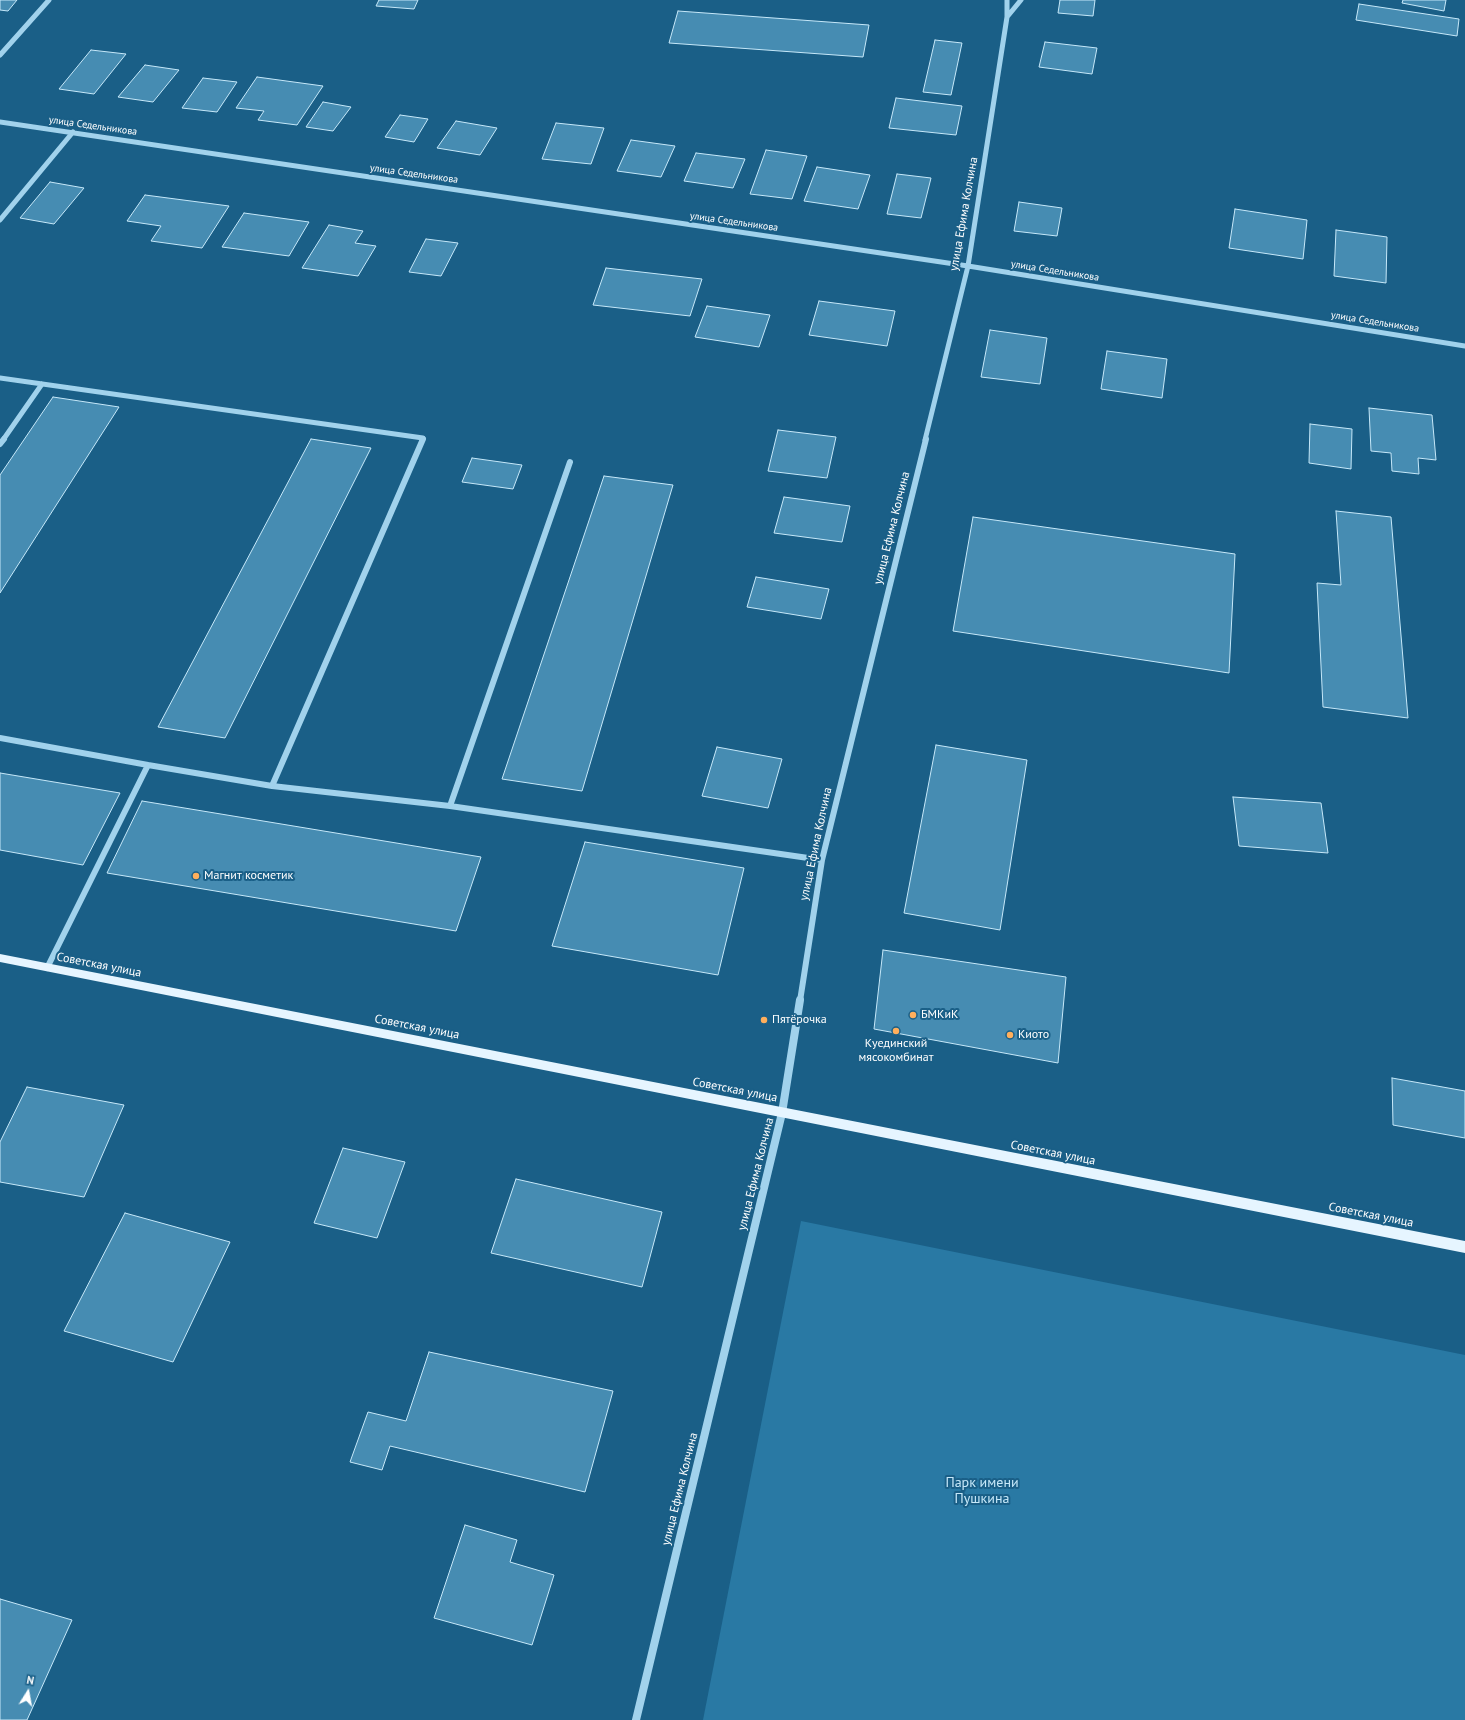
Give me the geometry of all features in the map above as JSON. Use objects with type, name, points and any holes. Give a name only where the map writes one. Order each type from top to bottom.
[{"type":"main road","name":"Советская улица","points":[[0,958],[1465,1247]]},
{"type":"street","points":[[0,55],[49,0]]},
{"type":"street","name":"улица Ефима Колчина","points":[[636,1720],[782,1113],[822,860],[968,266],[1007,17],[1007,0]]},
{"type":"street","points":[[1007,17],[1021,0]]},
{"type":"street","name":"улица Седельникова","points":[[0,122],[968,266],[1465,346]]},
{"type":"street","points":[[0,220],[73,132]]},
{"type":"street","points":[[0,378],[424,438],[272,786]]},
{"type":"street","points":[[0,444],[42,384]]},
{"type":"street","points":[[450,806],[570,462]]},
{"type":"street","points":[[0,738],[148,766],[272,786],[450,806],[822,860]]},
{"type":"street","points":[[47,968],[148,766]]},
{"type":"green space","name":"Парк имени Пушкина","points":[[801,1221],[1465,1355],[1465,1720],[703,1720]]},
{"type":"building","points":[[0,0],[17,0],[8,11],[0,10]]},
{"type":"building","points":[[379,0],[418,0],[414,9],[376,6]]},
{"type":"building","points":[[1060,0],[1095,0],[1093,16],[1058,13]]},
{"type":"building","points":[[1403,0],[1446,0],[1444,11],[1402,3]]},
{"type":"building","points":[[1359,4],[1459,19],[1457,36],[1356,20]]},
{"type":"building","points":[[678,11],[869,25],[863,57],[669,43]]},
{"type":"building","points":[[935,40],[962,43],[951,95],[923,92]]},
{"type":"building","points":[[1045,42],[1097,48],[1092,74],[1039,67]]},
{"type":"building","points":[[91,50],[126,54],[94,94],[59,89]]},
{"type":"building","points":[[145,65],[179,70],[153,102],[118,97]]},
{"type":"building","points":[[257,77],[323,86],[297,125],[258,120],[264,111],[236,108]]},
{"type":"building","points":[[203,78],[237,82],[217,112],[182,108]]},
{"type":"building","points":[[896,98],[962,106],[956,135],[889,128]]},
{"type":"building","points":[[323,102],[351,107],[333,131],[306,127]]},
{"type":"building","points":[[400,115],[428,119],[414,142],[385,137]]},
{"type":"building","points":[[456,121],[497,128],[480,155],[437,148]]},
{"type":"building","points":[[556,123],[604,128],[591,164],[542,159]]},
{"type":"building","points":[[631,140],[675,146],[661,177],[617,171]]},
{"type":"building","points":[[766,150],[807,156],[792,199],[750,194]]},
{"type":"building","points":[[696,153],[745,159],[733,188],[684,181]]},
{"type":"building","points":[[817,167],[870,175],[858,209],[804,201]]},
{"type":"building","points":[[897,174],[931,178],[921,218],[887,214]]},
{"type":"building","points":[[50,182],[84,188],[54,224],[20,218]]},
{"type":"building","points":[[145,195],[229,206],[202,248],[151,241],[161,226],[127,221]]},
{"type":"building","points":[[1019,202],[1062,208],[1057,236],[1014,231]]},
{"type":"building","points":[[1235,209],[1307,220],[1303,259],[1229,248]]},
{"type":"building","points":[[244,213],[309,222],[289,256],[222,247]]},
{"type":"building","points":[[329,225],[363,231],[355,243],[376,246],[358,276],[302,268]]},
{"type":"building","points":[[1336,230],[1387,237],[1386,283],[1334,276]]},
{"type":"building","points":[[426,239],[458,243],[441,276],[409,272]]},
{"type":"building","points":[[606,268],[702,279],[690,316],[593,305]]},
{"type":"building","points":[[819,301],[895,311],[887,346],[809,335]]},
{"type":"building","points":[[707,306],[770,315],[759,347],[695,337]]},
{"type":"building","points":[[990,330],[1047,338],[1040,384],[981,377]]},
{"type":"building","points":[[1107,351],[1167,359],[1162,398],[1101,389]]},
{"type":"building","points":[[53,397],[119,407],[0,593],[0,475]]},
{"type":"building","points":[[1369,408],[1432,415],[1436,460],[1418,458],[1419,474],[1392,471],[1391,453],[1371,451]]},
{"type":"building","points":[[1310,424],[1352,429],[1351,469],[1309,463]]},
{"type":"building","points":[[778,430],[836,437],[827,478],[768,471]]},
{"type":"building","points":[[311,439],[371,448],[225,738],[158,727]]},
{"type":"building","points":[[472,458],[522,465],[513,489],[462,482]]},
{"type":"building","points":[[604,476],[673,485],[582,791],[502,779]]},
{"type":"building","points":[[784,497],[850,506],[842,542],[774,533]]},
{"type":"building","points":[[1336,511],[1391,517],[1408,718],[1323,707],[1317,583],[1341,585]]},
{"type":"building","points":[[973,517],[1235,554],[1229,673],[953,631]]},
{"type":"building","points":[[756,577],[829,589],[821,619],[747,607]]},
{"type":"building","points":[[936,745],[1027,760],[1000,930],[904,913]]},
{"type":"building","points":[[717,747],[782,759],[768,808],[702,796]]},
{"type":"building","points":[[0,773],[120,793],[83,865],[0,850]]},
{"type":"building","points":[[1233,797],[1321,803],[1328,853],[1239,846]]},
{"type":"building","points":[[142,801],[481,857],[456,931],[107,873]]},
{"type":"building","points":[[585,842],[744,868],[718,975],[552,946]]},
{"type":"building","points":[[883,950],[1066,977],[1058,1063],[874,1029]]},
{"type":"building","points":[[1392,1078],[1465,1091],[1465,1138],[1393,1125]]},
{"type":"building","points":[[27,1087],[124,1105],[84,1197],[0,1182],[0,1142]]},
{"type":"building","points":[[343,1148],[405,1162],[377,1238],[314,1223]]},
{"type":"building","points":[[516,1179],[662,1212],[642,1287],[491,1253]]},
{"type":"building","points":[[125,1213],[230,1242],[173,1362],[64,1331]]},
{"type":"building","points":[[429,1352],[613,1391],[585,1492],[390,1446],[382,1470],[350,1462],[368,1412],[406,1421]]},
{"type":"building","points":[[465,1525],[517,1540],[510,1562],[554,1575],[532,1645],[434,1618]]},
{"type":"building","points":[[0,1599],[72,1620],[27,1720],[0,1720]]},
{"type":"place","name":"Магнит косметик","points":[[196,876]]},
{"type":"place","name":"БМКиК","points":[[913,1015]]},
{"type":"place","name":"Пятёрочка","points":[[764,1020]]},
{"type":"place","name":"Куединский мясокомбинат","points":[[896,1031]]},
{"type":"place","name":"Киото","points":[[1010,1035]]}]
